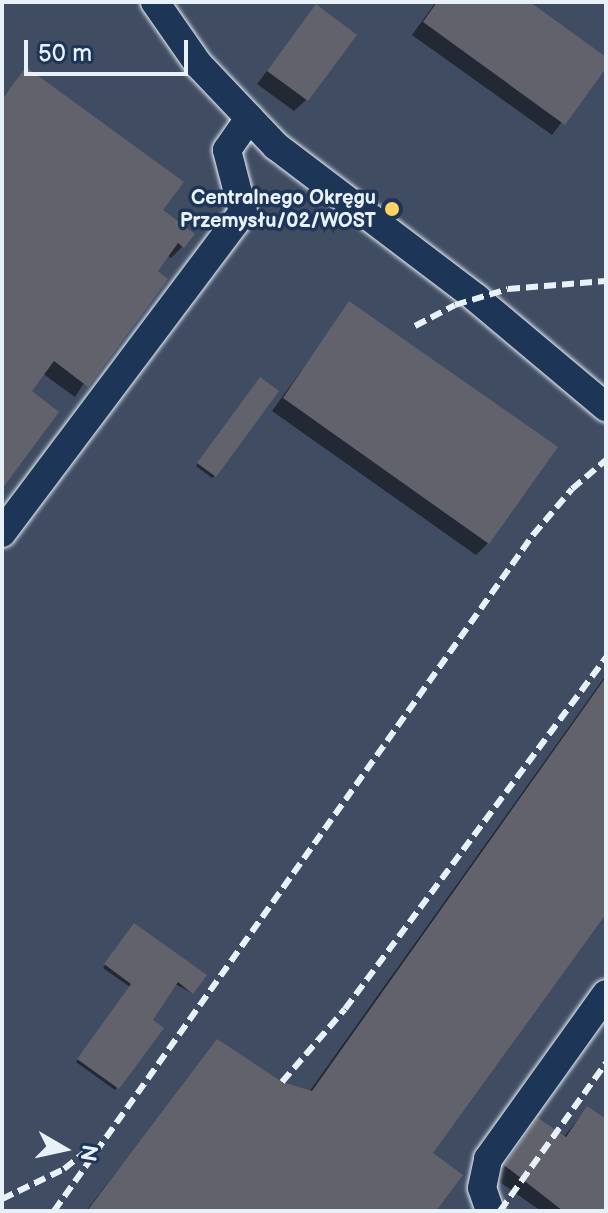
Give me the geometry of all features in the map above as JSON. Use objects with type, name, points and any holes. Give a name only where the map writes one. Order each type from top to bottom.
[{"type":"street","points":[[155,2],[199,65],[276,146],[476,298],[606,407]]},
{"type":"street","points":[[2,533],[243,212],[227,150],[249,118]]},
{"type":"street","points":[[490,1211],[482,1188],[488,1159],[606,994]]},
{"type":"shaded area","points":[[2,2],[606,2],[606,1211],[2,1211]]},
{"type":"building","points":[[437,2],[530,2],[606,57],[606,68],[565,125],[423,22]]},
{"type":"building","points":[[316,4],[357,35],[308,101],[267,71]]},
{"type":"building","points":[[26,67],[184,182],[163,210],[195,234],[184,248],[178,243],[158,271],[168,279],[88,387],[54,361],[32,391],[59,412],[2,489],[2,99]]},
{"type":"building","points":[[349,301],[558,447],[489,544],[283,398]]},
{"type":"building","points":[[260,377],[279,391],[216,477],[197,463]]},
{"type":"building","points":[[606,677],[606,914],[433,1153],[463,1175],[436,1211],[87,1211],[217,1039],[282,1082],[312,1091]]},
{"type":"building","points":[[134,923],[207,975],[193,994],[178,982],[153,1020],[164,1028],[119,1089],[77,1059],[131,984],[104,964]]},
{"type":"building","points":[[587,1106],[606,1119],[606,1211],[563,1211],[504,1165],[538,1118],[566,1137]]},
{"type":"railway","points":[[415,326],[455,305],[508,289],[606,281]]},
{"type":"railway","points":[[54,1211],[533,535],[572,489],[606,460]]},
{"type":"railway","points":[[282,1082],[345,1009],[606,657]]},
{"type":"railway","points":[[500,1211],[606,1063]]},
{"type":"railway","points":[[2,1199],[64,1169],[91,1147]]},
{"type":"place","name":"Centralnego Okręgu Przemysłu/02/WOST","points":[[392,209]]}]
